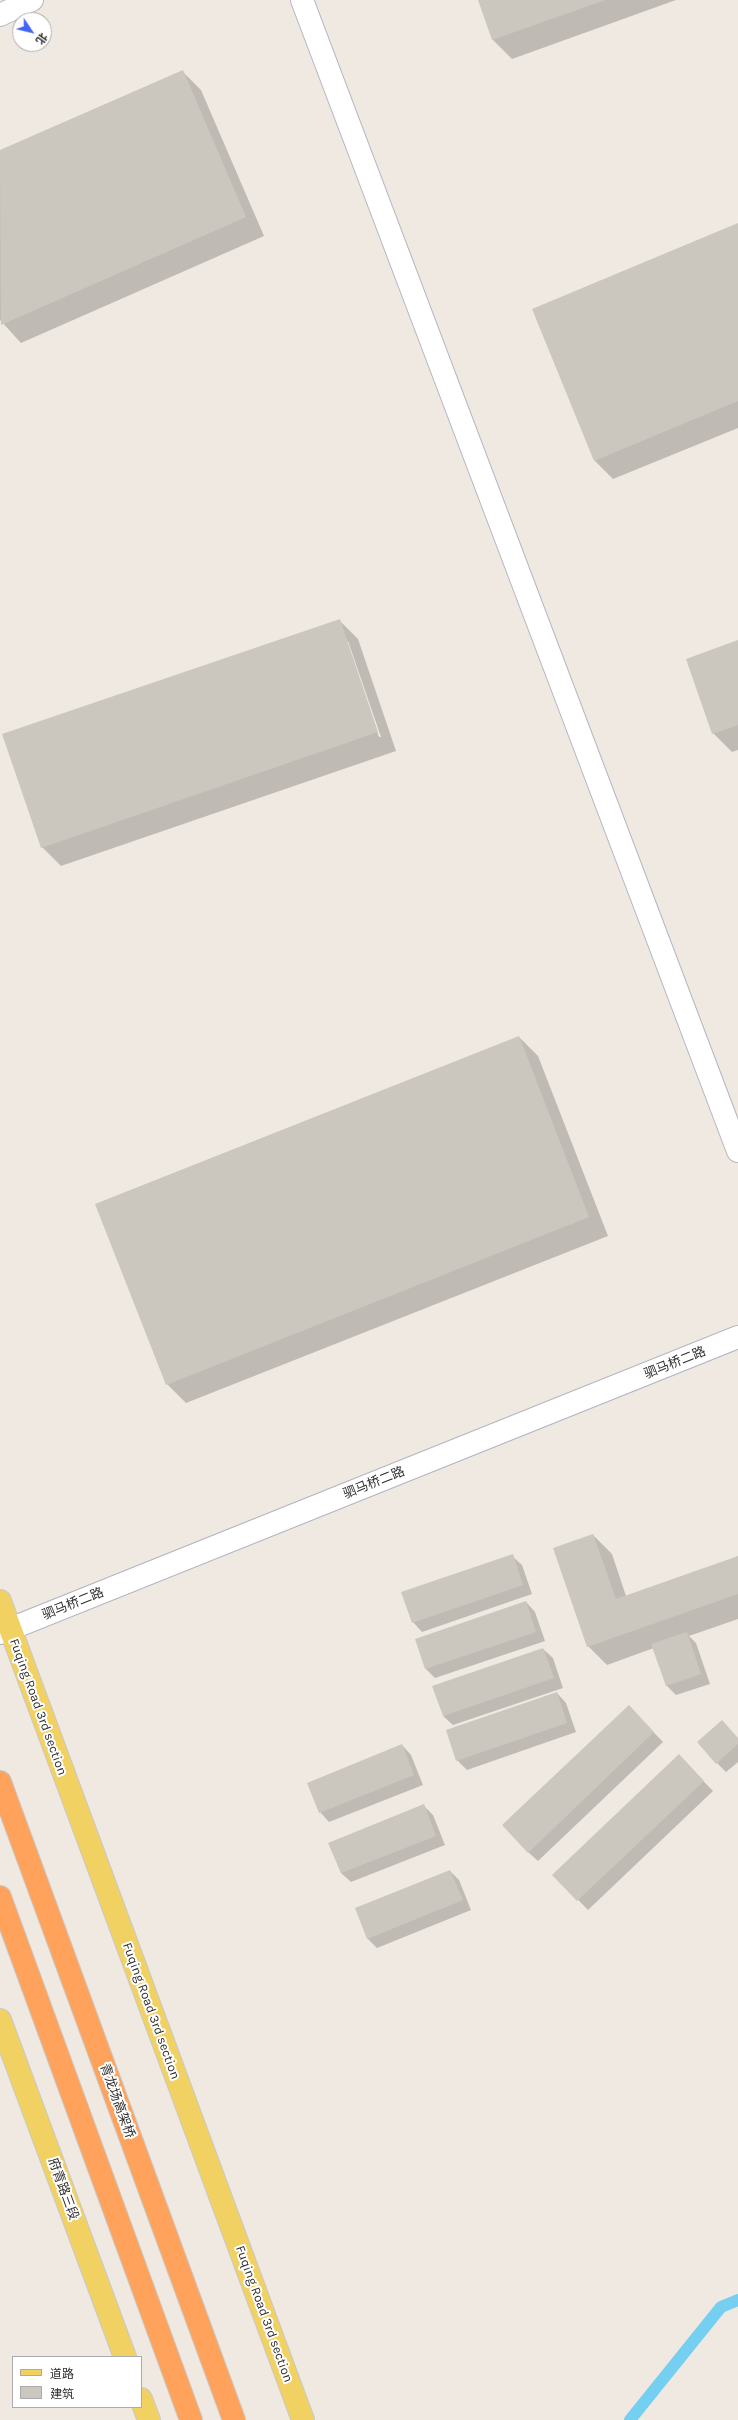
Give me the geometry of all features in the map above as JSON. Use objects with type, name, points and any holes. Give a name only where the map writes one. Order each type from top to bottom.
[{"type":"highway","name":"青龙场高架桥","points":[[0,1782],[234,2420]]},
{"type":"highway","points":[[0,1897],[191,2420]]},
{"type":"main road","name":"Fuqing Road 3rd section","points":[[0,1601],[5,1631],[303,2420]]},
{"type":"main road","name":"府青路三段","points":[[0,2020],[125,2356]]},
{"type":"main road","points":[[142,2402],[149,2420]]},
{"type":"street","points":[[0,15],[32,0]]},
{"type":"street","points":[[302,0],[738,1151]]},
{"type":"street","name":"驷马桥二路","points":[[5,1631],[738,1337]]},
{"type":"building","points":[[478,0],[605,0],[492,40]]},
{"type":"building","points":[[183,70],[246,217],[1,325],[0,150]]},
{"type":"building","points":[[738,223],[738,401],[594,461],[532,309]]},
{"type":"building","points":[[340,619],[378,732],[41,848],[2,734]]},
{"type":"building","points":[[738,640],[738,725],[712,734],[686,659]]},
{"type":"building","points":[[519,1036],[589,1217],[166,1385],[95,1204]]},
{"type":"building","points":[[593,1534],[616,1599],[738,1556],[738,1594],[587,1647],[553,1548]]},
{"type":"building","points":[[513,1554],[523,1585],[412,1623],[401,1592]]},
{"type":"building","points":[[526,1601],[536,1632],[425,1669],[415,1639]]},
{"type":"building","points":[[687,1632],[701,1674],[666,1686],[651,1644]]},
{"type":"building","points":[[543,1648],[554,1678],[443,1716],[432,1686]]},
{"type":"building","points":[[557,1692],[567,1723],[456,1761],[446,1730]]},
{"type":"building","points":[[629,1705],[654,1732],[528,1853],[502,1825]]},
{"type":"building","points":[[722,1720],[738,1738],[738,1744],[716,1764],[697,1742]]},
{"type":"building","points":[[402,1744],[414,1775],[319,1813],[307,1783]]},
{"type":"building","points":[[679,1754],[704,1781],[577,1901],[552,1875]]},
{"type":"building","points":[[424,1804],[436,1836],[341,1873],[328,1843]]},
{"type":"building","points":[[450,1870],[463,1900],[367,1939],[355,1908]]},
{"type":"waterway","points":[[630,2420],[721,2307],[738,2300]]}]
